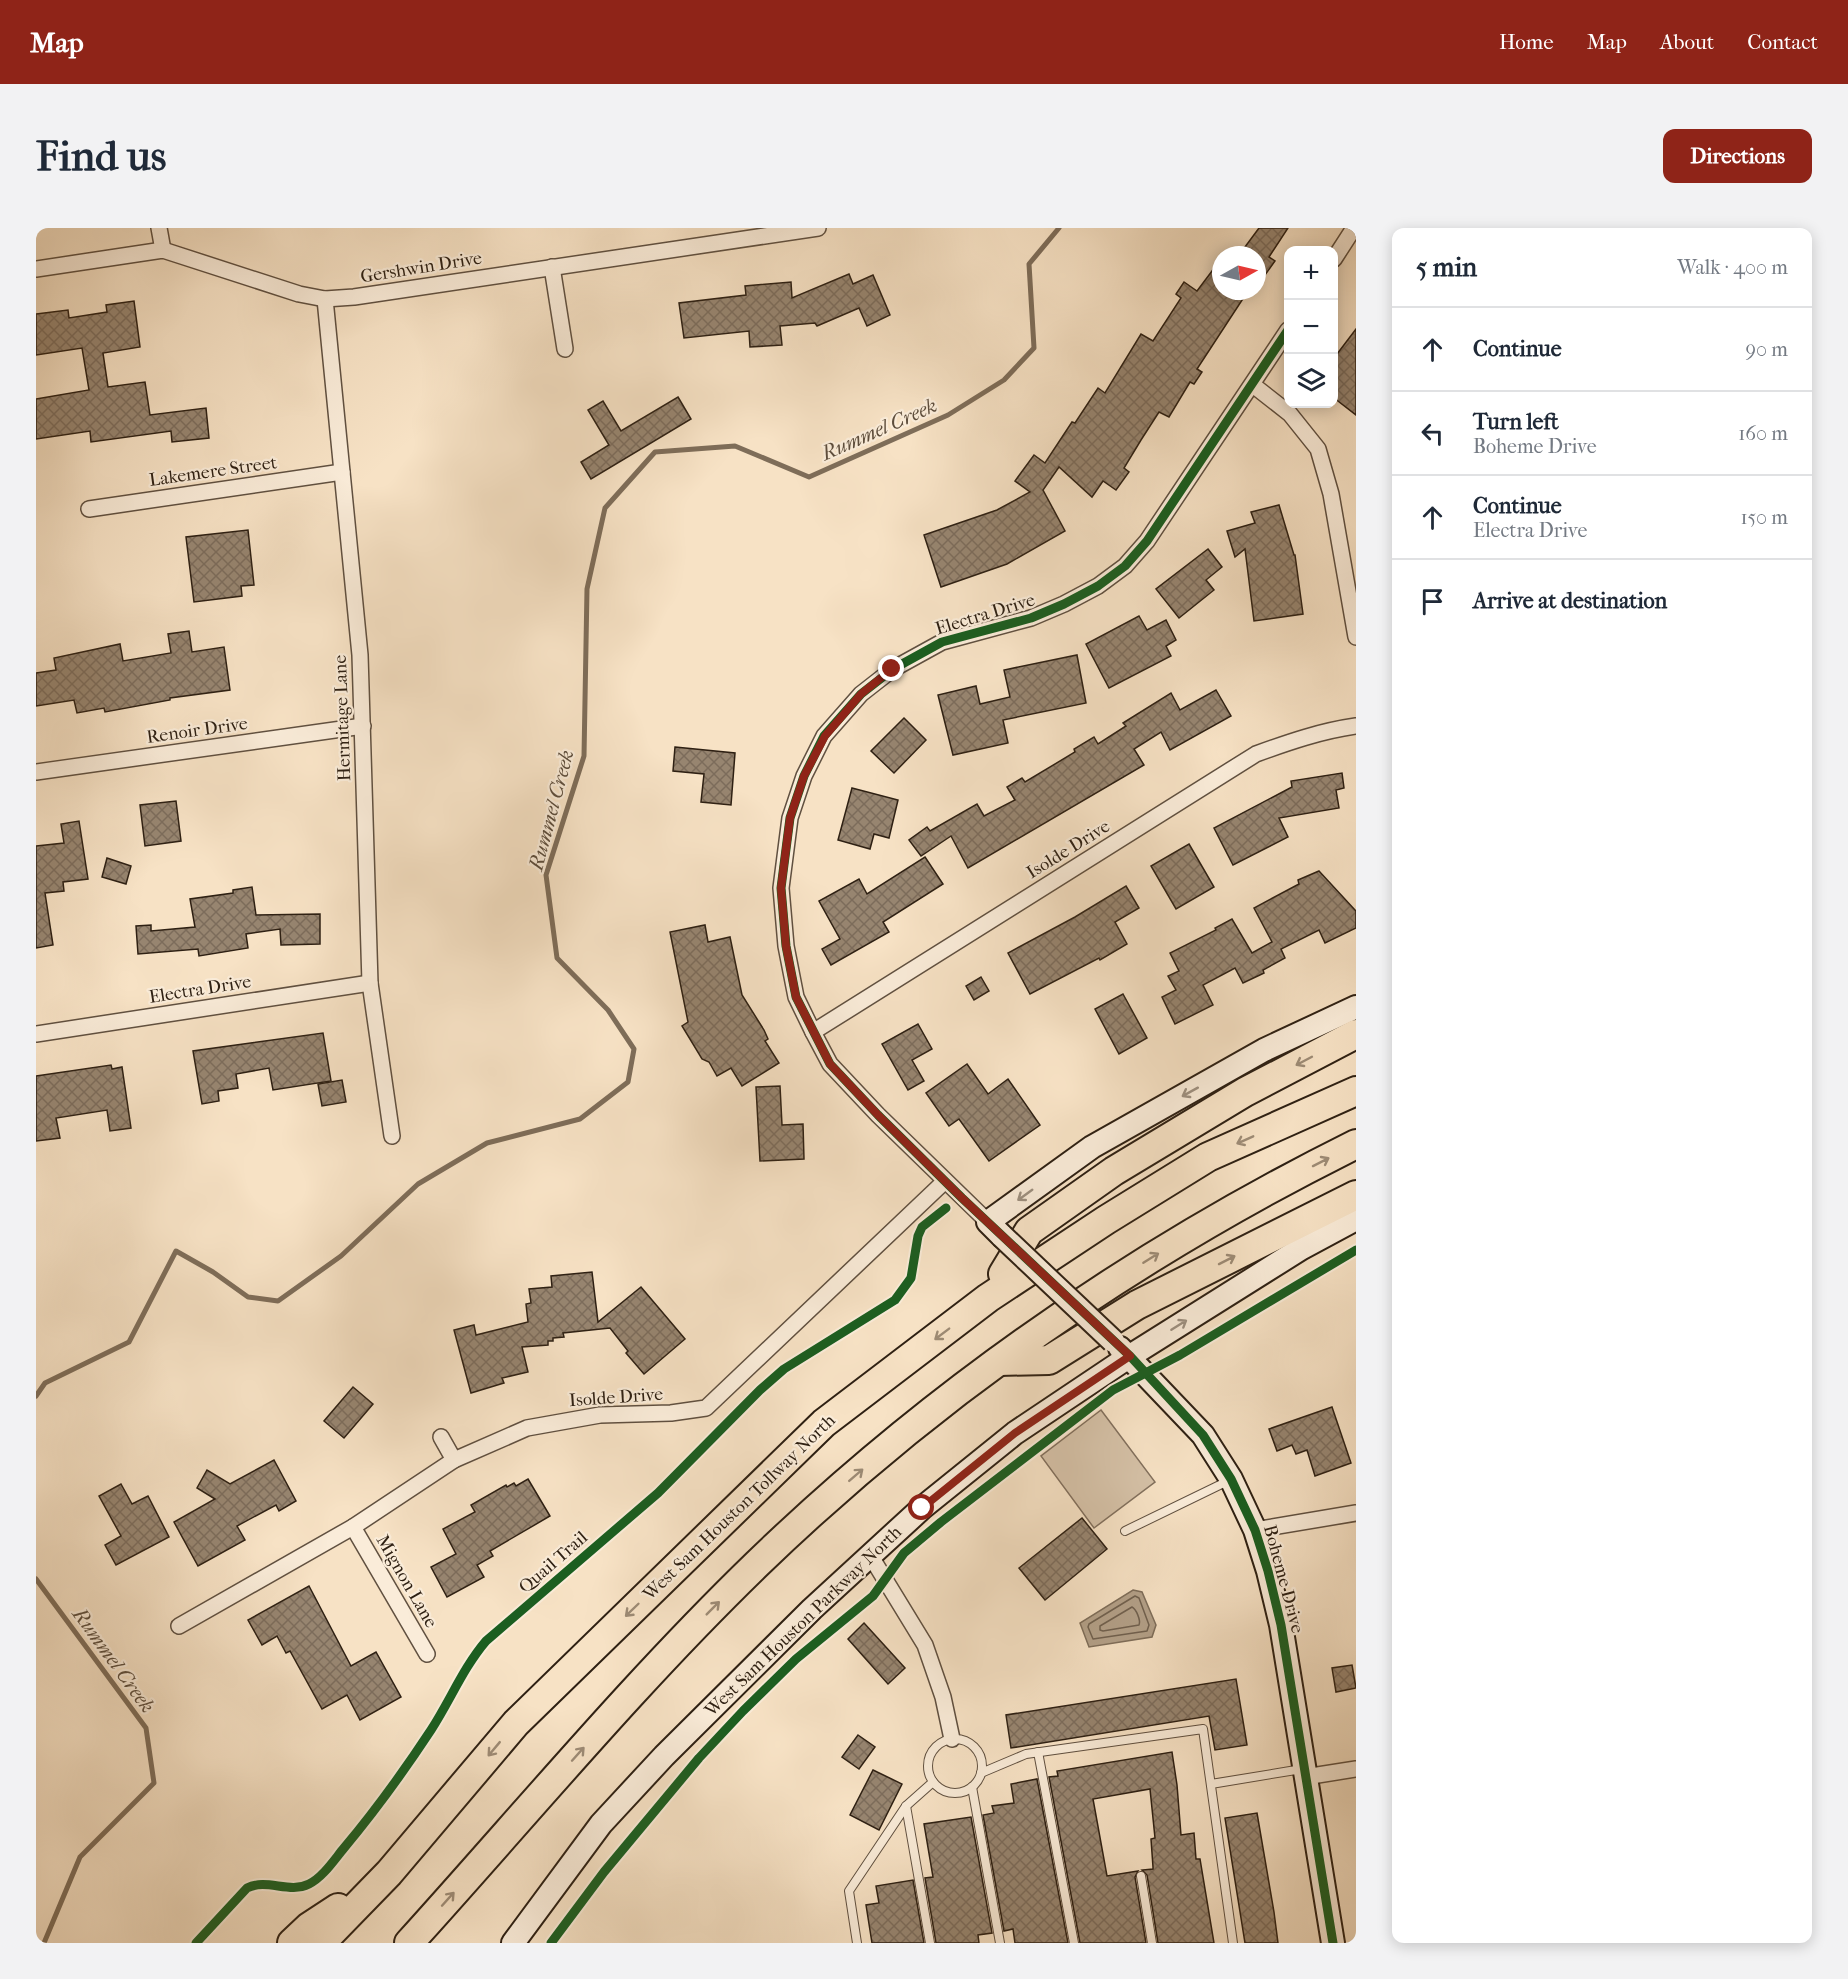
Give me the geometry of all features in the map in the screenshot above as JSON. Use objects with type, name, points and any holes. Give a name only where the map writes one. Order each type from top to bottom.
[{"type":"highway","points":[[988,1298],[1029,1231],[1114,1171],[1235,1098],[1356,1034]]},
{"type":"highway","name":"West Sam Houston Tollway North","points":[[321,1943],[390,1873],[516,1723],[824,1423],[988,1298],[1072,1241],[1208,1156],[1356,1090]]},
{"type":"highway","points":[[409,1943],[641,1684],[751,1571],[868,1464],[999,1361],[1102,1289],[1188,1235],[1356,1144]]},
{"type":"highway","points":[[999,1361],[1049,1360],[1137,1305],[1356,1195]]},
{"type":"highway","points":[[292,1943],[309,1927],[390,1873]]},
{"type":"main road","points":[[995,1229],[1092,1147],[1264,1050],[1356,1007]]},
{"type":"main road","name":"West Sam Houston Parkway North","points":[[513,1943],[601,1824],[680,1740],[812,1609],[922,1508],[1015,1433],[1130,1356],[1302,1248],[1356,1219]]},
{"type":"main road","name":"Boheme Drive","points":[[995,1229],[1130,1356],[1203,1435],[1231,1479],[1256,1530],[1281,1625],[1333,1943]]},
{"type":"street","points":[[159,228],[163,250]]},
{"type":"street","name":"Gershwin Drive","points":[[36,269],[163,250],[299,294],[325,299],[354,297],[818,228]]},
{"type":"street","points":[[1338,253],[1354,228]]},
{"type":"street","points":[[552,267],[565,349]]},
{"type":"street","name":"Hermitage Lane","points":[[325,299],[360,655],[370,983],[392,1136]]},
{"type":"street","name":"Electra Drive","points":[[813,1032],[796,997],[786,946],[781,888],[790,818],[804,776],[825,736],[861,694],[892,669],[942,642],[1031,618],[1064,604],[1098,586],[1125,566],[1147,541],[1284,336]]},
{"type":"street","points":[[1253,385],[1290,414],[1318,449],[1331,494],[1356,637]]},
{"type":"street","name":"Lakemere Street","points":[[89,509],[342,471]]},
{"type":"street","name":"Renoir Drive","points":[[36,772],[363,726]]},
{"type":"street","name":"Isolde Drive","points":[[813,1032],[1256,754],[1293,740],[1334,729],[1356,726]]},
{"type":"street","name":"Electra Drive","points":[[36,1034],[370,983]]},
{"type":"street","name":"Boheme Drive","points":[[813,1032],[830,1064],[878,1115],[995,1229]]},
{"type":"street","name":"Isolde Drive","points":[[180,1626],[353,1527],[454,1460],[527,1428],[600,1415],[671,1413],[706,1408],[945,1181]]},
{"type":"street","points":[[441,1437],[454,1460]]},
{"type":"street","points":[[1256,1530],[1356,1513]]},
{"type":"street","name":"Mignon Lane","points":[[353,1527],[427,1654]]},
{"type":"street","points":[[870,1555],[926,1645],[944,1697],[952,1738]]},
{"type":"street","points":[[1305,1773],[1356,1769]]},
{"type":"lane","points":[[1125,1531],[1231,1479]]},
{"type":"lane","points":[[981,1773],[1026,1754],[1203,1729],[1233,1943]]},
{"type":"lane","points":[[952,1738],[965,1740],[975,1748],[981,1760],[981,1773],[976,1784],[966,1791],[954,1793],[942,1790],[933,1782],[928,1769],[930,1755],[939,1744],[952,1738]]},
{"type":"lane","points":[[1038,1752],[1074,1943]]},
{"type":"lane","points":[[1211,1784],[1305,1773]]},
{"type":"lane","points":[[857,1943],[849,1891],[906,1806],[933,1782]]},
{"type":"lane","points":[[972,1786],[1000,1943]]},
{"type":"lane","points":[[906,1806],[930,1943]]},
{"type":"lane","points":[[1141,1876],[1152,1943]]},
{"type":"shaded area","points":[[1101,1410],[1155,1482],[1094,1528],[1041,1456]]},
{"type":"water","points":[[1133,1590],[1142,1592],[1156,1625],[1152,1637],[1089,1647],[1080,1623]]},
{"type":"building","points":[[1259,228],[1288,228],[1269,257],[1275,261],[1266,274],[1266,246],[1246,246]]},
{"type":"building","points":[[1212,271],[1212,300],[1242,300],[1197,369],[1202,372],[1194,384],[1190,382],[1169,417],[1159,412],[1124,468],[1129,472],[1116,490],[1103,481],[1092,497],[1059,467],[1043,490],[1065,531],[1007,564],[941,587],[924,535],[997,510],[1030,492],[1015,481],[1034,455],[1045,463],[1098,388],[1105,393],[1141,334],[1153,341],[1181,298],[1176,294],[1184,282],[1197,291]]},
{"type":"building","points":[[849,274],[853,284],[873,275],[890,315],[867,326],[859,308],[817,326],[815,323],[780,326],[782,345],[750,347],[749,331],[684,338],[679,303],[746,295],[745,286],[791,282],[792,298]]},
{"type":"building","points":[[134,301],[140,347],[103,353],[108,387],[145,382],[150,415],[206,408],[209,438],[172,442],[171,431],[91,442],[90,431],[36,439],[36,399],[89,390],[82,348],[36,355],[36,314],[68,310],[69,318],[107,312],[106,305]]},
{"type":"building","points":[[1356,329],[1356,415],[1338,401],[1338,353]]},
{"type":"building","points":[[678,397],[691,419],[591,479],[581,462],[609,445],[588,410],[603,401],[621,431]]},
{"type":"building","points":[[1279,505],[1295,555],[1303,614],[1254,621],[1245,549],[1235,557],[1227,531],[1255,523],[1251,512]]},
{"type":"building","points":[[248,530],[254,585],[241,586],[242,596],[194,602],[186,537]]},
{"type":"building","points":[[1208,549],[1222,567],[1206,580],[1214,590],[1179,618],[1156,589]]},
{"type":"building","points":[[1139,616],[1147,630],[1166,620],[1176,640],[1166,646],[1171,656],[1109,688],[1086,644]]},
{"type":"building","points":[[189,631],[192,652],[224,647],[230,690],[170,698],[170,700],[105,712],[104,708],[77,713],[74,700],[36,706],[36,673],[56,670],[54,658],[120,644],[123,661],[171,653],[168,634]]},
{"type":"building","points":[[1077,655],[1086,703],[1003,720],[1008,743],[953,755],[938,695],[976,686],[980,704],[1010,697],[1004,670]]},
{"type":"building","points":[[1216,690],[1231,716],[1170,750],[1161,732],[1134,749],[1144,765],[968,868],[951,836],[921,856],[909,840],[927,827],[930,831],[977,804],[984,816],[1015,800],[1007,787],[1022,778],[1025,782],[1075,752],[1074,749],[1094,737],[1098,744],[1126,726],[1123,723],[1171,693],[1180,710]]},
{"type":"building","points":[[904,718],[926,740],[894,773],[871,751]]},
{"type":"building","points":[[675,747],[735,753],[731,805],[701,802],[704,774],[673,771]]},
{"type":"building","points":[[1342,773],[1344,788],[1336,790],[1339,808],[1279,818],[1288,837],[1233,865],[1214,828],[1292,787],[1291,781]]},
{"type":"building","points":[[852,788],[898,800],[889,838],[874,834],[870,849],[838,840]]},
{"type":"building","points":[[176,801],[181,841],[145,846],[140,805]]},
{"type":"building","points":[[79,821],[88,879],[63,882],[64,891],[45,893],[53,945],[36,948],[36,846],[64,843],[61,824]]},
{"type":"building","points":[[1189,844],[1214,887],[1176,909],[1151,866]]},
{"type":"building","points":[[925,857],[943,884],[883,922],[889,932],[831,965],[822,949],[840,939],[819,901],[859,879],[867,894]]},
{"type":"building","points":[[107,858],[131,866],[126,884],[102,877]]},
{"type":"building","points":[[1319,871],[1356,911],[1356,928],[1325,943],[1319,930],[1281,949],[1285,958],[1263,970],[1264,973],[1243,983],[1235,968],[1203,985],[1213,1005],[1175,1024],[1162,997],[1176,990],[1168,976],[1179,971],[1170,953],[1216,930],[1215,928],[1232,919],[1252,953],[1272,942],[1254,908],[1299,884],[1298,880]]},
{"type":"building","points":[[1126,886],[1139,908],[1115,922],[1127,944],[1100,960],[1099,958],[1030,994],[1008,953]]},
{"type":"building","points":[[252,887],[256,915],[320,914],[320,944],[281,945],[280,929],[246,934],[248,948],[199,956],[198,949],[138,954],[136,926],[151,925],[151,931],[195,927],[190,899],[233,893],[233,890]]},
{"type":"building","points":[[705,925],[708,942],[730,937],[742,995],[764,1030],[768,1039],[765,1041],[779,1063],[742,1086],[731,1068],[717,1076],[709,1062],[702,1059],[682,1026],[688,1022],[670,932]]},
{"type":"building","points":[[981,977],[989,991],[974,1000],[966,986]]},
{"type":"building","points":[[1123,994],[1147,1038],[1119,1054],[1095,1009]]},
{"type":"building","points":[[918,1024],[932,1049],[912,1060],[924,1081],[908,1090],[882,1044]]},
{"type":"building","points":[[323,1033],[331,1081],[273,1090],[269,1068],[236,1074],[238,1088],[218,1091],[219,1101],[202,1104],[193,1051]]},
{"type":"building","points":[[967,1064],[988,1094],[1008,1079],[1040,1125],[989,1161],[959,1119],[949,1126],[926,1093]]},
{"type":"building","points":[[111,1065],[112,1069],[122,1067],[131,1128],[110,1131],[107,1110],[56,1118],[60,1138],[36,1141],[36,1076]]},
{"type":"building","points":[[342,1080],[346,1102],[322,1106],[318,1084]]},
{"type":"building","points":[[780,1086],[782,1125],[803,1124],[804,1159],[760,1161],[756,1087]]},
{"type":"building","points":[[592,1272],[598,1322],[641,1287],[685,1339],[644,1374],[626,1353],[628,1351],[610,1328],[563,1333],[564,1337],[553,1338],[553,1341],[548,1341],[548,1345],[522,1347],[528,1372],[502,1378],[504,1383],[471,1393],[454,1330],[474,1325],[476,1335],[528,1322],[526,1304],[531,1303],[529,1289],[552,1287],[551,1276]]},
{"type":"building","points":[[353,1387],[373,1404],[344,1438],[324,1421]]},
{"type":"building","points":[[1332,1407],[1351,1463],[1315,1476],[1307,1450],[1296,1454],[1292,1445],[1277,1451],[1269,1429]]},
{"type":"building","points":[[274,1460],[296,1501],[279,1511],[276,1505],[237,1526],[245,1540],[198,1566],[174,1522],[215,1499],[197,1488],[207,1470],[230,1484]]},
{"type":"building","points":[[528,1479],[550,1516],[490,1551],[493,1556],[477,1565],[484,1577],[447,1597],[431,1567],[456,1554],[443,1529],[475,1512],[471,1505],[506,1485],[507,1487],[514,1483],[516,1486]]},
{"type":"building","points":[[121,1484],[132,1504],[148,1496],[169,1537],[116,1565],[105,1545],[121,1536],[99,1496]]},
{"type":"building","points":[[1082,1518],[1107,1549],[1045,1600],[1019,1568]]},
{"type":"building","points":[[309,1586],[351,1666],[376,1652],[401,1697],[360,1720],[347,1695],[322,1709],[290,1651],[286,1653],[277,1636],[262,1645],[248,1620]]},
{"type":"building","points":[[864,1623],[905,1668],[888,1684],[848,1639]]},
{"type":"building","points":[[1352,1665],[1356,1688],[1336,1692],[1332,1668]]},
{"type":"building","points":[[1236,1679],[1247,1745],[1215,1750],[1209,1716],[1011,1748],[1006,1715]]},
{"type":"building","points":[[858,1735],[875,1747],[859,1769],[842,1757]]},
{"type":"building","points":[[1172,1752],[1181,1835],[1194,1833],[1196,1859],[1200,1859],[1214,1943],[1158,1943],[1147,1875],[1142,1870],[1153,1869],[1151,1839],[1155,1838],[1150,1789],[1093,1799],[1107,1876],[1138,1871],[1135,1877],[1146,1943],[1080,1943],[1049,1777],[1058,1776],[1057,1771]]},
{"type":"building","points":[[873,1770],[902,1784],[879,1830],[850,1815]]},
{"type":"building","points":[[1037,1779],[1068,1943],[1015,1943],[1013,1929],[1004,1931],[983,1815],[994,1813],[992,1806],[1014,1803],[1011,1784]]},
{"type":"building","points":[[1257,1813],[1278,1943],[1245,1943],[1225,1818]]},
{"type":"building","points":[[971,1817],[992,1933],[978,1935],[979,1943],[936,1943],[925,1878],[933,1877],[924,1824]]},
{"type":"building","points":[[913,1880],[924,1943],[872,1943],[866,1905],[879,1903],[876,1886]]},
{"type":"waterway","name":"Rummel Creek","points":[[36,1396],[45,1383],[129,1342],[176,1251],[213,1272],[248,1297],[278,1301],[341,1256],[418,1184],[487,1143],[580,1119],[628,1082],[634,1049],[608,1010],[557,958],[546,875],[584,756],[587,589],[605,508],[655,452],[735,446],[809,477],[948,415],[1004,380],[1034,348],[1029,264],[1059,228]]},
{"type":"waterway","name":"Rummel Creek","points":[[36,1579],[146,1728],[154,1783],[80,1857],[44,1943]]},
{"type":"cycle path","points":[[1284,336],[1147,541],[1125,566],[1098,586],[1031,618],[942,642],[893,669],[861,694],[824,736],[804,776],[790,818],[781,888],[786,946],[796,997],[830,1064],[962,1198],[1130,1356],[1203,1435],[1231,1479],[1255,1530],[1281,1625],[1333,1943]]},
{"type":"cycle path","name":"Quail Trail","points":[[196,1943],[247,1888],[255,1885],[301,1887],[324,1873],[367,1820],[410,1761],[438,1719],[470,1662],[486,1641],[658,1493],[760,1390],[784,1369],[895,1300],[911,1278],[918,1236],[922,1227],[946,1208]]},
{"type":"cycle path","points":[[551,1943],[604,1872],[699,1758],[796,1659],[873,1596],[904,1553],[1113,1390],[1180,1355],[1356,1250]]},
{"type":"route","points":[[892,669],[861,694],[825,736],[804,776],[790,818],[781,888],[786,946],[796,997],[830,1064],[962,1198],[1130,1356],[1015,1433],[922,1508]]}]
